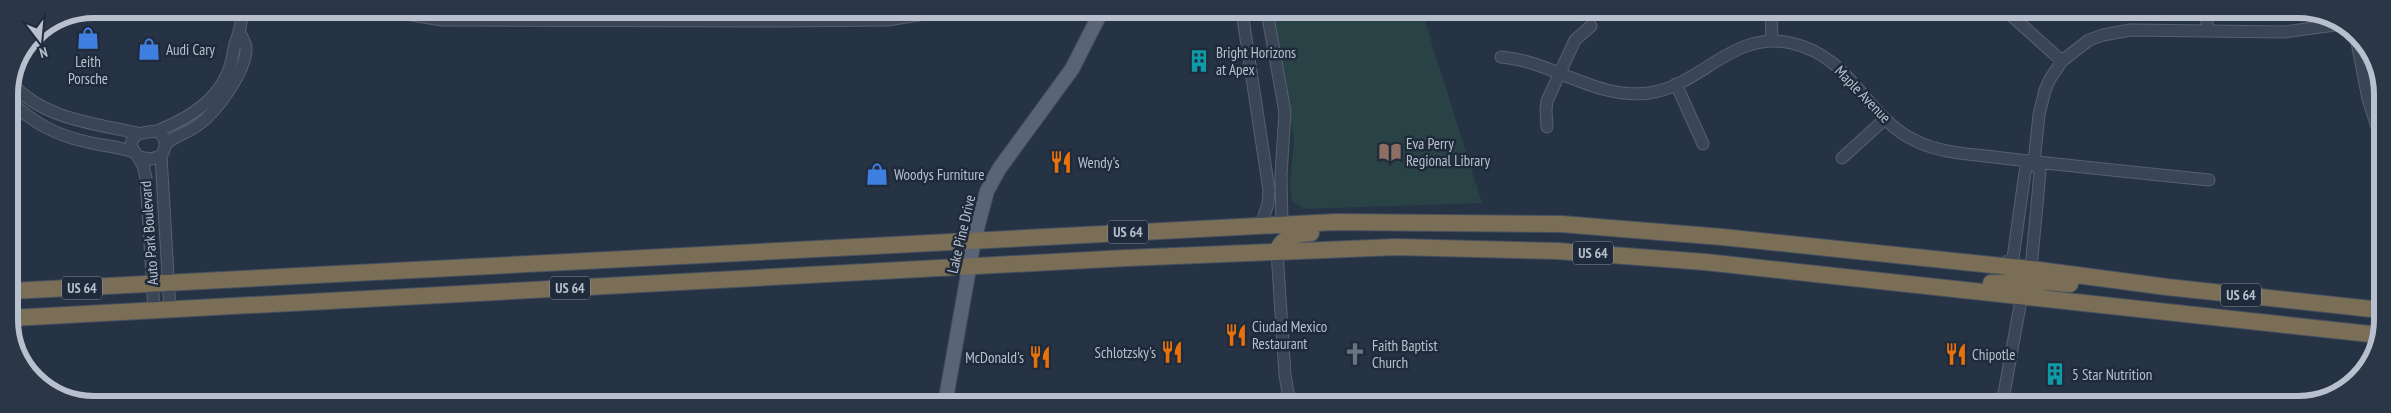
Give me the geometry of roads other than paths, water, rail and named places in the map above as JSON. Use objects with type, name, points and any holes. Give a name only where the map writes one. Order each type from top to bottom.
[{"type":"highway","name":"US 64","points":[[18,291],[1336,222],[1561,224],[1722,237],[2031,268],[2184,289],[2374,309]]},
{"type":"highway","points":[[1277,251],[1283,241],[1292,236],[1412,223]]},
{"type":"highway","points":[[1174,257],[1186,249],[1268,240],[1280,232],[1282,225]]},
{"type":"highway","name":"US 64","points":[[18,318],[1277,251],[1396,247],[1558,250],[1705,262],[2372,334]]},
{"type":"highway","points":[[1860,278],[1900,276],[2006,284],[2017,281],[2031,268]]},
{"type":"highway","points":[[2022,295],[2029,284],[2046,282],[2115,288],[2184,289]]},
{"type":"main road","name":"Lake Pine Drive","points":[[946,396],[974,240],[990,185],[1072,69],[1098,17]]},
{"type":"street","name":"Auto Park Boulevard","points":[[18,90],[25,97],[46,110],[68,119],[137,133],[158,131],[181,121],[208,103],[225,77],[240,32],[242,17]]},
{"type":"street","points":[[442,17],[887,20],[906,17]]},
{"type":"street","points":[[1243,17],[1269,190],[1268,204],[1262,222],[1253,226]]},
{"type":"street","points":[[1268,17],[1286,112],[1281,175],[1282,225]]},
{"type":"street","points":[[1771,17],[1772,40]]},
{"type":"street","points":[[2013,17],[2062,61]]},
{"type":"street","points":[[2207,17],[2207,31]]},
{"type":"street","points":[[2031,268],[2040,172],[2034,162],[2041,103],[2050,79],[2062,61],[2089,40],[2115,32],[2284,32],[2332,25]]},
{"type":"street","points":[[1547,127],[1547,101],[1576,40],[1591,26]]},
{"type":"street","name":"Auto Park Boulevard","points":[[18,109],[49,131],[152,159],[176,137],[198,126],[213,113],[228,93],[240,68],[246,47],[240,32]]},
{"type":"street","name":"Maple Avenue","points":[[1501,57],[1531,62],[1578,82],[1612,92],[1640,94],[1676,84],[1734,50],[1772,40],[1803,46],[1828,58],[1853,81],[1885,119],[1914,141],[1938,149],[2034,162],[2210,180]]},
{"type":"street","points":[[2358,47],[2368,99],[2374,117]]},
{"type":"street","points":[[1676,84],[1703,144]]},
{"type":"street","points":[[1842,158],[1885,119]]},
{"type":"street","name":"Auto Park Boulevard","points":[[158,131],[162,134],[163,150],[160,284],[162,310]]},
{"type":"street","points":[[135,154],[132,141],[137,133]]},
{"type":"street","name":"Auto Park Boulevard","points":[[135,154],[143,165],[146,178],[162,310]]},
{"type":"street","points":[[2001,266],[2013,258],[2025,172],[2027,167],[2034,162]]},
{"type":"street","points":[[1277,251],[1285,376],[1289,396]]},
{"type":"street","points":[[2003,396],[2022,295]]},
{"type":"place","name":"Leith Porsche","points":[[88,38]]},
{"type":"place","name":"Audi Cary","points":[[149,49]]},
{"type":"place","name":"Bright Horizons at Apex","points":[[1199,61]]},
{"type":"place","name":"Eva Perry Regional Library","points":[[1390,152]]},
{"type":"place","name":"Wendy's","points":[[1061,162]]},
{"type":"place","name":"Woodys Furniture","points":[[877,174]]},
{"type":"place","name":"Ciudad Mexico Restaurant","points":[[1236,335]]},
{"type":"place","name":"Schlotzsky's","points":[[1172,352]]},
{"type":"place","name":"Faith Baptist Church","points":[[1355,354]]},
{"type":"place","name":"Chipotle","points":[[1956,354]]},
{"type":"place","name":"McDonald's","points":[[1040,357]]},
{"type":"place","name":"5 Star Nutrition","points":[[2055,374]]}]
